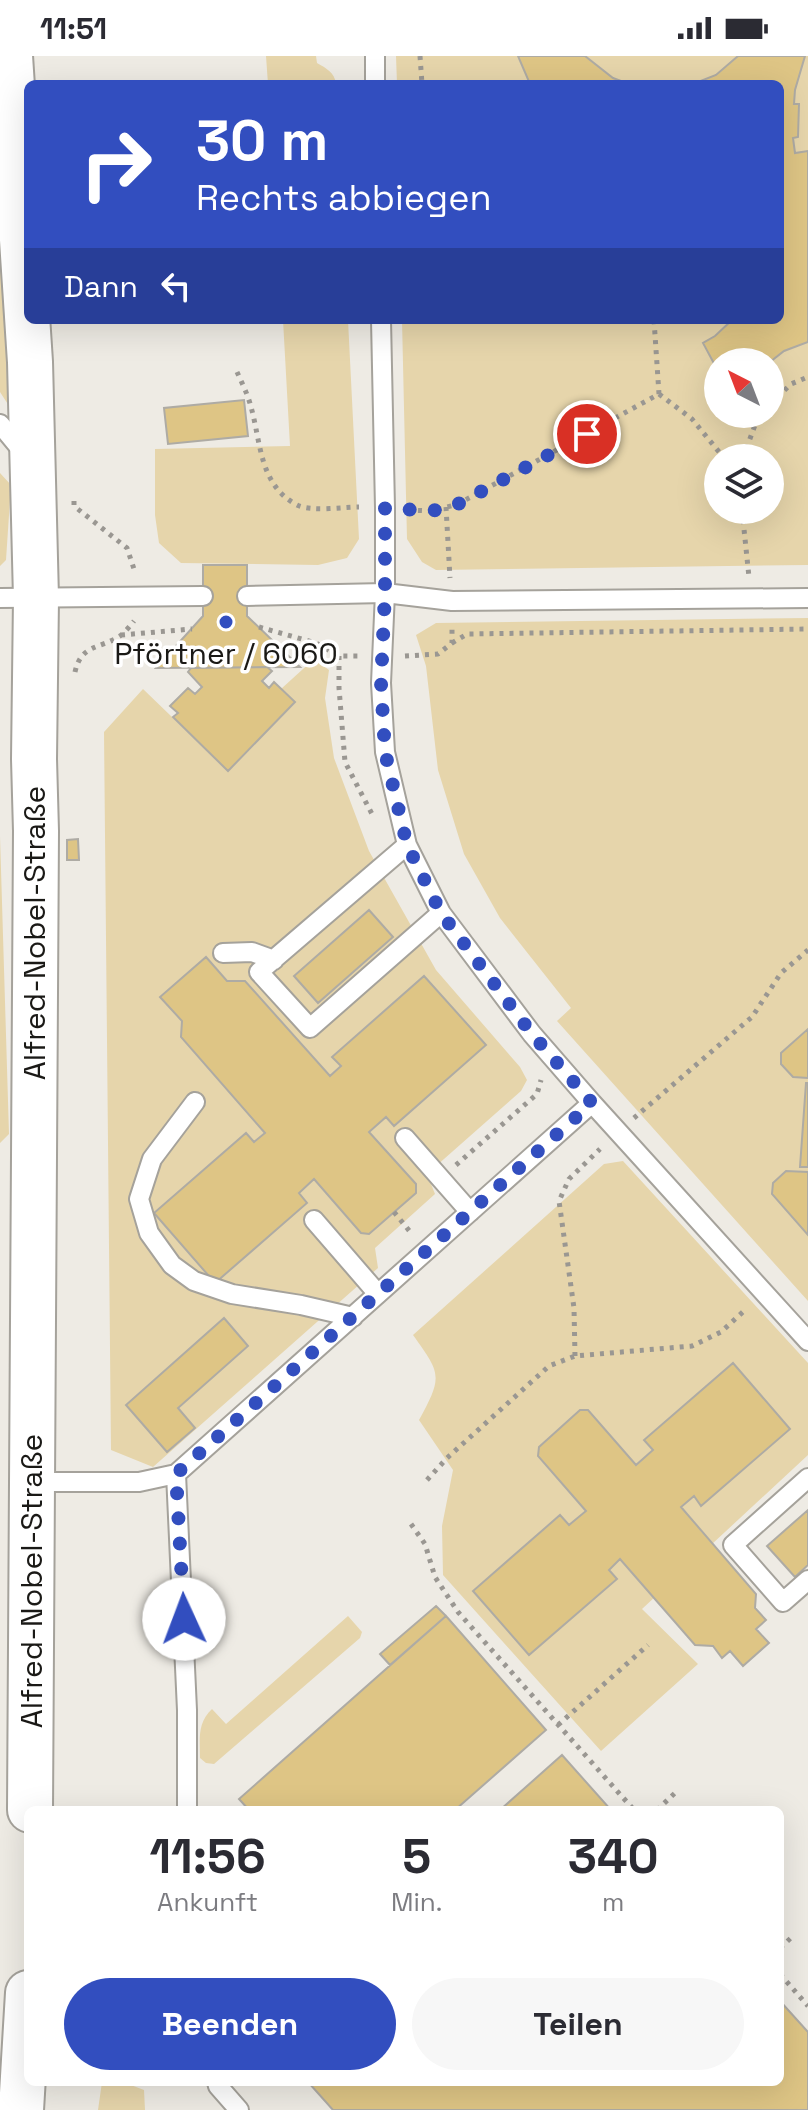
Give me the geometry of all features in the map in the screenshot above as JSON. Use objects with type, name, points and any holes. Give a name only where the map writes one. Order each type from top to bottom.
[{"type":"street","name":"Alfred-Nobel-Straße","points":[[10,56],[11,234],[24,322]]},
{"type":"street","name":"Alfred-Nobel-Straße","points":[[24,324],[30,362],[33,464],[18,598],[34,759],[36,847],[30,1806]]},
{"type":"street","points":[[21,2110],[24,2060]]},
{"type":"lane","points":[[375,56],[375,80]]},
{"type":"lane","points":[[381,324],[385,593],[381,683],[385,752],[407,845],[441,913],[532,1034],[808,1341]]},
{"type":"lane","points":[[0,424],[33,464]]},
{"type":"lane","points":[[247,596],[385,593],[452,601],[808,598]]},
{"type":"lane","points":[[18,598],[203,596]]},
{"type":"lane","points":[[407,845],[259,972],[310,1028],[441,913]]},
{"type":"lane","points":[[223,953],[252,952],[274,960]]},
{"type":"lane","points":[[195,1102],[152,1159],[139,1199],[149,1233],[172,1265],[194,1281],[232,1294],[353,1317]]},
{"type":"lane","points":[[32,1482],[139,1482],[176,1474],[592,1103]]},
{"type":"lane","points":[[405,1138],[470,1212]]},
{"type":"lane","points":[[314,1220],[378,1294]]},
{"type":"lane","points":[[176,1474],[187,1695],[187,1806]]},
{"type":"lane","points":[[808,1478],[733,1545],[783,1602],[808,1580]]},
{"type":"lane","points":[[218,2086],[239,2110]]},
{"type":"path","points":[[420,56],[422,80]]},
{"type":"path","points":[[654,324],[659,394],[692,419],[713,444]]},
{"type":"path","points":[[237,372],[251,405],[265,472],[280,492],[299,506],[432,511],[458,504],[659,394]]},
{"type":"path","points":[[784,391],[808,377]]},
{"type":"path","points":[[73,491],[74,506],[127,548],[136,573],[136,619],[121,635]]},
{"type":"path","points":[[744,524],[752,599]]},
{"type":"path","points":[[73,684],[77,662],[84,652],[121,635],[192,629]]},
{"type":"path","points":[[452,643],[467,634],[808,629]]},
{"type":"path","points":[[575,1356],[574,1308],[559,1201],[569,1179],[617,1132],[752,1017],[781,973],[808,950]]},
{"type":"path","points":[[427,1480],[447,1458],[549,1366],[575,1356],[692,1346],[721,1332],[764,1293]]},
{"type":"path","points":[[411,1524],[425,1544],[435,1577],[458,1612],[630,1806]]},
{"type":"path","points":[[558,1725],[648,1645]]},
{"type":"path","points":[[661,1806],[675,1793]]},
{"type":"path","points":[[784,1944],[793,1936]]},
{"type":"path","points":[[784,1979],[808,2006]]},
{"type":"shaded area","points":[[266,56],[316,56],[317,63],[327,69],[335,80],[268,80]]},
{"type":"shaded area","points":[[396,56],[808,56],[808,565],[436,570],[422,562],[407,539],[402,324],[784,324],[784,80],[397,80]]},
{"type":"shaded area","points":[[0,258],[5,262],[11,409],[0,392]]},
{"type":"shaded area","points":[[283,324],[348,324],[359,539],[347,558],[318,565],[181,563],[159,543],[155,515],[155,449],[290,446]]},
{"type":"shaded area","points":[[0,473],[11,485],[6,560],[0,566]]},
{"type":"shaded area","points":[[808,618],[808,1301],[557,1021],[571,1008],[500,918],[464,854],[438,770],[426,666],[416,635],[436,623]]},
{"type":"shaded area","points":[[314,659],[329,670],[325,698],[334,758],[369,851],[436,970],[520,1067],[527,1080],[521,1091],[427,1174],[435,1194],[375,1248],[378,1268],[153,1467],[111,1450],[104,732],[143,689],[228,771],[295,703],[281,689]]},
{"type":"shaded area","points":[[0,836],[9,1134],[0,1143]]},
{"type":"shaded area","points":[[623,1161],[808,1363],[808,1455],[642,1609],[698,1664],[601,1751],[443,1575],[442,1526],[453,1470],[419,1420],[432,1394],[436,1376],[434,1367],[413,1335],[604,1164]]},
{"type":"shaded area","points":[[348,1616],[362,1632],[360,1638],[214,1764],[200,1758],[202,1726],[212,1709],[226,1724]]},
{"type":"shaded area","points":[[101,2086],[134,2086],[144,2090],[145,2110],[98,2110]]},
{"type":"building","points":[[518,56],[585,56],[618,80],[528,80]]},
{"type":"building","points":[[738,56],[805,56],[795,90],[794,104],[799,104],[798,137],[793,138],[795,153],[808,151],[808,342],[784,351],[784,348],[706,348],[703,343],[728,324],[784,324],[784,80],[703,80],[716,75]]},
{"type":"building","points":[[244,400],[248,436],[168,444],[164,408]]},
{"type":"building","name":"Pförtner / 6060","points":[[203,565],[247,565],[247,616],[300,667],[156,668],[203,616]]},
{"type":"building","points":[[267,667],[272,671],[262,681],[269,688],[274,682],[295,702],[228,771],[173,717],[178,713],[170,706],[188,688],[195,694],[202,687],[188,672],[191,668]]},
{"type":"building","points":[[78,839],[79,860],[67,860],[67,840]]},
{"type":"building","points":[[369,910],[393,937],[318,1003],[294,976]]},
{"type":"building","points":[[206,957],[227,981],[245,981],[330,1076],[341,1066],[332,1057],[424,976],[486,1045],[394,1126],[386,1117],[369,1132],[416,1184],[416,1193],[369,1234],[361,1233],[314,1179],[299,1193],[307,1203],[215,1283],[154,1213],[246,1133],[254,1142],[265,1133],[181,1037],[182,1021],[160,997]]},
{"type":"building","points":[[808,1029],[808,1078],[793,1077],[781,1064],[781,1053]]},
{"type":"building","points":[[806,1083],[808,1167],[800,1167]]},
{"type":"building","points":[[786,1171],[808,1172],[808,1235],[772,1194],[773,1183]]},
{"type":"building","points":[[224,1318],[248,1346],[178,1408],[195,1428],[167,1452],[126,1405]]},
{"type":"building","points":[[733,1363],[790,1429],[701,1506],[694,1496],[681,1507],[756,1594],[755,1608],[766,1620],[756,1629],[769,1643],[743,1666],[730,1651],[722,1658],[713,1646],[695,1645],[620,1559],[609,1570],[617,1579],[529,1655],[473,1591],[560,1515],[569,1525],[586,1511],[538,1456],[539,1447],[580,1410],[588,1410],[636,1465],[653,1450],[644,1440]]},
{"type":"building","points":[[808,1510],[808,1565],[795,1577],[767,1546]]},
{"type":"building","points":[[436,1606],[446,1616],[390,1665],[380,1654]]},
{"type":"building","points":[[446,1616],[546,1730],[460,1806],[245,1806],[239,1799]]},
{"type":"building","points":[[562,1755],[607,1806],[505,1806]]},
{"type":"building","points":[[784,2005],[808,2032],[808,2110],[333,2110],[312,2086],[784,2086]]},
{"type":"place","name":"Pförtner / 6060","points":[[226,622]]},
{"type":"route","points":[[184,1619],[176,1474],[592,1103],[532,1034],[441,913],[407,845],[385,752],[381,683],[385,508],[432,511],[458,504],[587,434]]}]
